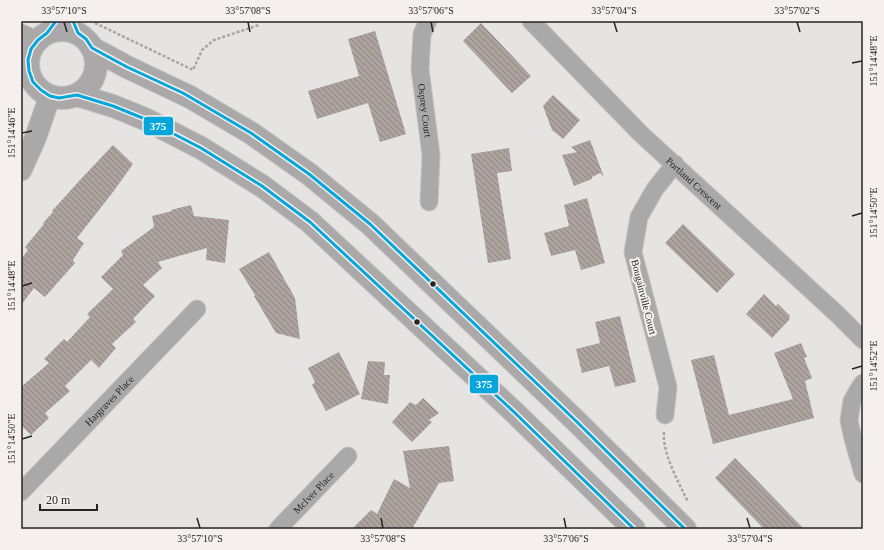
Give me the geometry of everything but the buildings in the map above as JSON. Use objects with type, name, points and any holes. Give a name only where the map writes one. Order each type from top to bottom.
[{"type":"main road","points":[[85,31],[96,56],[95,75],[91,83],[77,95],[68,98],[50,96],[41,90],[33,82],[29,71],[28,60],[40,32],[57,30],[85,31],[127,68],[190,97],[251,133],[310,174],[370,224],[582,426],[685,529]]},
{"type":"main road","points":[[77,95],[113,106],[145,119],[201,148],[262,186],[310,222],[514,412],[634,529]]},
{"type":"street","name":"Osprey Court","points":[[428,21],[422,34],[420,69],[431,155],[429,202]]},
{"type":"street","name":"Portland Crescent","points":[[531,21],[641,134],[837,314],[863,340]]},
{"type":"street","points":[[21,170],[35,139],[50,96]]},
{"type":"street","name":"Bougainville Court","points":[[665,416],[668,387],[633,252],[639,217],[655,189],[675,164]]},
{"type":"street","name":"Hargraves Place","points":[[21,492],[197,309]]},
{"type":"street","points":[[863,383],[852,401],[849,420],[863,474]]},
{"type":"street","name":"McIver Place","points":[[278,529],[348,456]]},
{"type":"path","points":[[85,31],[193,70],[202,50],[214,40],[259,25]]},
{"type":"path","points":[[665,416],[663,440],[673,472],[690,505]]},
{"type":"transit line","name":"375","points":[[56,21],[47,33],[38,40],[31,49],[28,60],[29,71],[33,82],[41,90],[50,96],[59,98],[77,95],[113,106],[145,119],[201,148],[262,186],[310,222],[514,412],[634,529]]},
{"type":"transit line","name":"375","points":[[73,21],[78,33],[86,39],[92,48],[127,67],[183,93],[251,133],[309,174],[370,224],[576,421],[685,529]]}]
